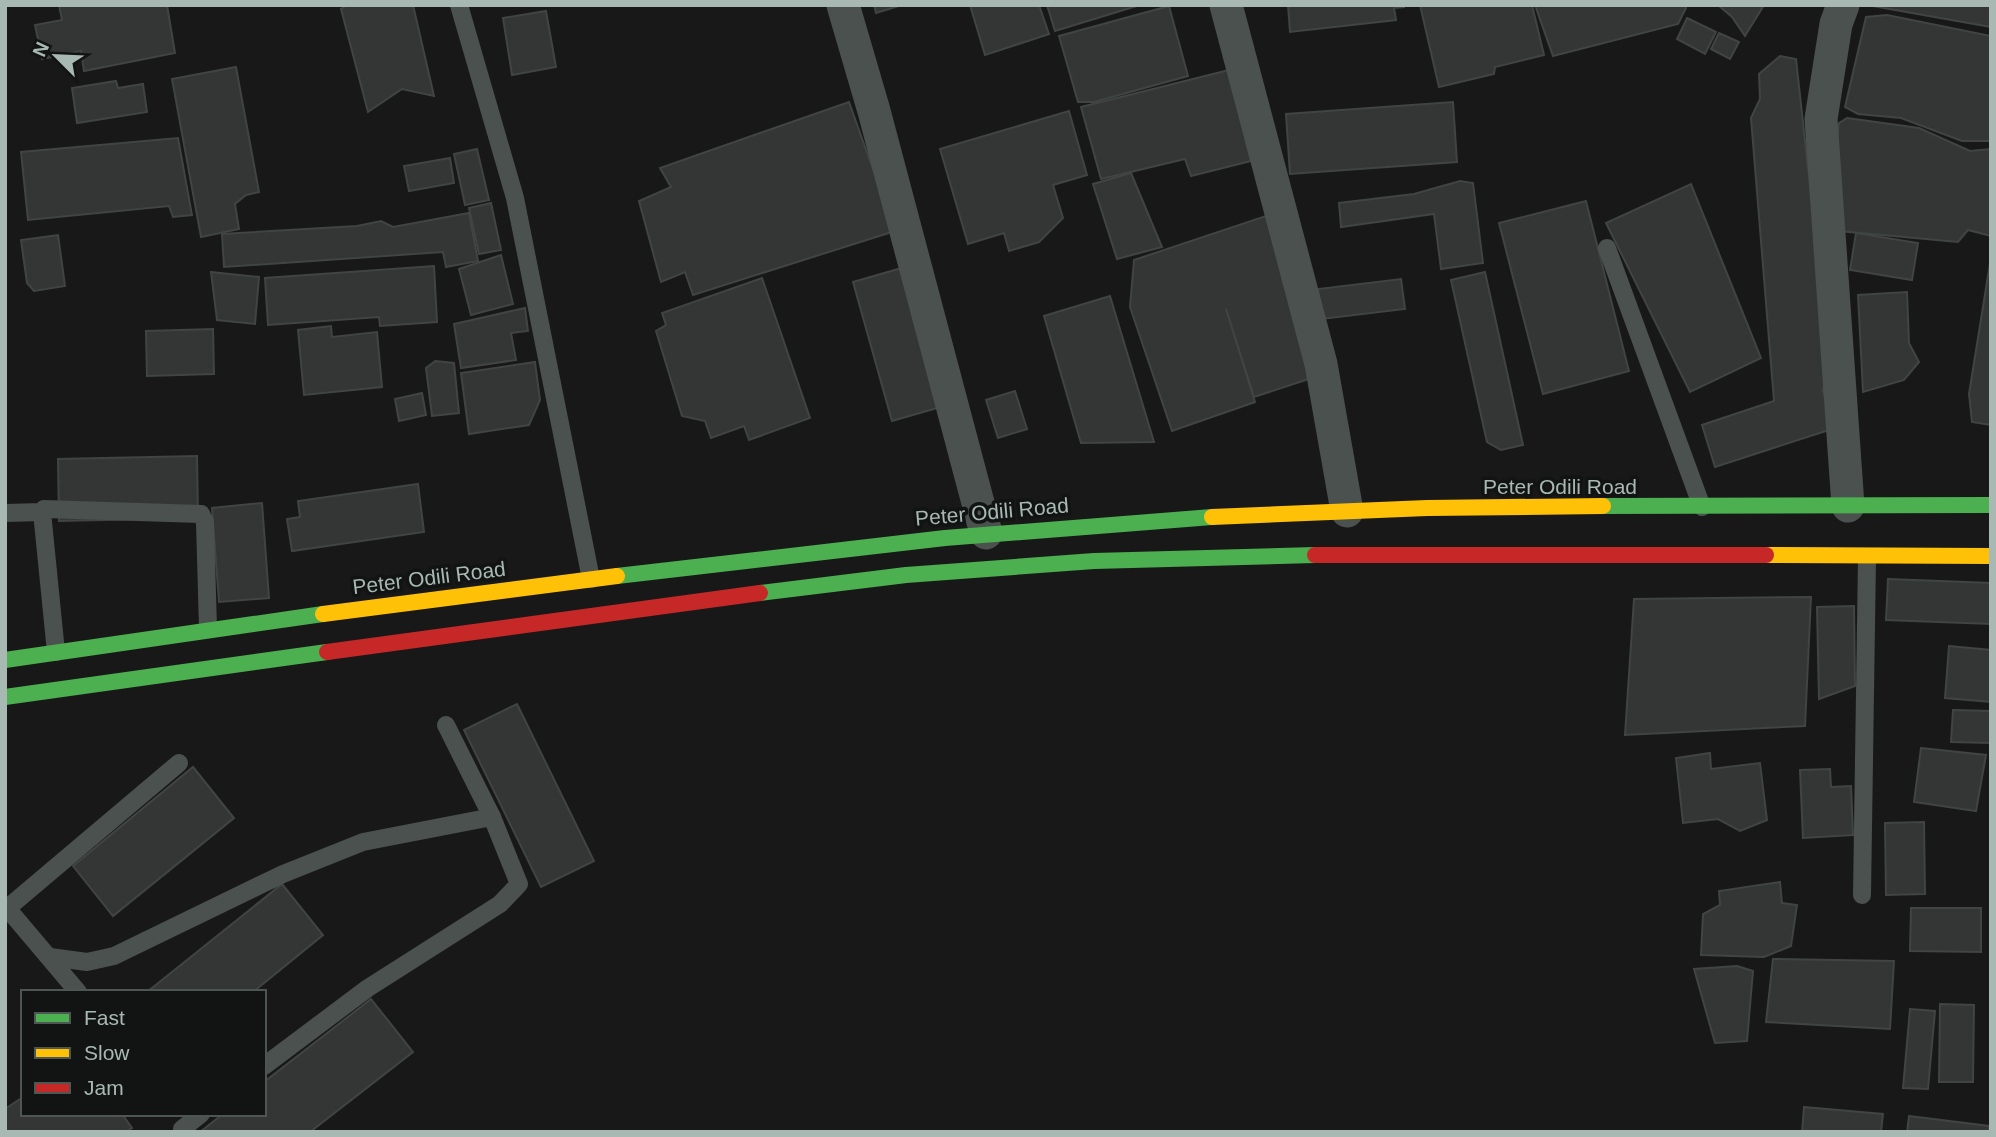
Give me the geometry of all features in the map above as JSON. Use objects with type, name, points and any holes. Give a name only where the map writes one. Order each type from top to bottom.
[{"type":"main road","name":"Peter Odili Road","points":[[5,660],[208,629],[591,579],[986,533],[1241,514],[1347,511],[1991,505]]},
{"type":"main road","points":[[5,696],[691,601],[906,575],[1094,561],[1367,553],[1867,558],[1991,556]]},
{"type":"street","points":[[842,5],[874,111],[986,533]]},
{"type":"street","points":[[1226,5],[1321,364],[1347,511]]},
{"type":"street","points":[[1843,5],[1836,24],[1821,119],[1848,506]]},
{"type":"lane","points":[[459,5],[516,198],[591,579]]},
{"type":"lane","points":[[1606,248],[1702,507]]},
{"type":"lane","points":[[5,513],[42,512],[44,509],[201,514],[205,522],[208,629]]},
{"type":"lane","points":[[42,512],[56,652]]},
{"type":"lane","points":[[1862,895],[1867,558]]},
{"type":"lane","points":[[266,1064],[368,988],[510,895],[519,884],[517,871],[446,724]]},
{"type":"lane","points":[[76,990],[6,909],[179,762]]},
{"type":"lane","points":[[50,957],[87,962],[114,956],[283,874],[363,842],[492,817]]},
{"type":"lane","points":[[179,1125],[197,1116]]},
{"type":"building","points":[[59,5],[167,5],[175,53],[84,71],[81,51],[42,59],[35,25],[62,20]]},
{"type":"building","points":[[347,5],[413,5],[434,96],[402,89],[368,112],[341,9]]},
{"type":"building","points":[[874,5],[902,5],[876,13]]},
{"type":"building","points":[[970,5],[1039,5],[1049,34],[985,55]]},
{"type":"building","points":[[1047,5],[1140,5],[1055,31]]},
{"type":"building","points":[[1288,5],[1404,7],[1394,8],[1396,20],[1290,32]]},
{"type":"building","points":[[1420,5],[1532,5],[1544,55],[1495,67],[1494,74],[1439,87]]},
{"type":"building","points":[[1535,5],[1685,5],[1686,8],[1678,24],[1553,56]]},
{"type":"building","points":[[1718,5],[1764,5],[1745,36],[1732,17]]},
{"type":"building","points":[[1872,5],[1991,5],[1991,27],[1872,6]]},
{"type":"building","points":[[1169,6],[1188,76],[1094,102],[1078,102],[1059,36]]},
{"type":"building","points":[[546,11],[556,67],[512,75],[503,18]]},
{"type":"building","points":[[1887,15],[1991,36],[1991,141],[1962,141],[1901,118],[1858,114],[1845,107],[1866,17]]},
{"type":"building","points":[[1687,18],[1716,32],[1705,54],[1677,39]]},
{"type":"building","points":[[1719,33],[1739,42],[1730,59],[1711,49]]},
{"type":"building","points":[[1780,56],[1796,59],[1829,359],[1823,391],[1835,428],[1715,467],[1702,425],[1774,401],[1751,118],[1760,99],[1759,74]]},
{"type":"building","points":[[236,67],[259,192],[246,195],[235,204],[239,229],[201,237],[172,79]]},
{"type":"building","points":[[1229,70],[1251,161],[1191,176],[1185,159],[1101,179],[1081,107]]},
{"type":"building","points":[[116,81],[118,88],[143,84],[147,112],[77,123],[72,88]]},
{"type":"building","points":[[849,102],[895,231],[693,295],[685,272],[661,282],[639,201],[671,187],[660,168]]},
{"type":"building","points":[[1453,102],[1457,162],[1290,174],[1286,114]]},
{"type":"building","points":[[1069,111],[1087,175],[1053,185],[1063,218],[1039,242],[1009,251],[1004,233],[968,244],[940,149]]},
{"type":"building","points":[[1847,118],[1919,128],[1970,151],[1991,149],[1991,236],[1968,230],[1958,242],[1828,230],[1839,123]]},
{"type":"building","points":[[178,138],[192,215],[173,217],[169,206],[28,220],[21,152]]},
{"type":"building","points":[[477,149],[489,200],[465,205],[454,154]]},
{"type":"building","points":[[450,158],[454,183],[409,191],[404,166]]},
{"type":"building","points":[[1131,173],[1162,247],[1117,259],[1093,184]]},
{"type":"building","points":[[1460,181],[1473,183],[1483,263],[1441,269],[1434,214],[1341,227],[1339,203],[1414,194]]},
{"type":"building","points":[[1691,184],[1761,358],[1690,392],[1606,223]]},
{"type":"building","points":[[1586,201],[1629,371],[1543,394],[1499,223]]},
{"type":"building","points":[[491,203],[501,250],[479,254],[469,208]]},
{"type":"building","points":[[469,213],[478,261],[446,267],[443,252],[224,267],[222,234],[357,226],[381,221],[393,227]]},
{"type":"building","points":[[1275,213],[1327,373],[1254,397],[1226,309],[1255,402],[1172,431],[1130,307],[1134,260]]},
{"type":"building","points":[[1856,233],[1918,243],[1912,280],[1850,270]]},
{"type":"building","points":[[58,235],[65,286],[34,291],[27,283],[21,240]]},
{"type":"building","points":[[501,255],[513,304],[471,315],[459,269]]},
{"type":"building","points":[[1991,257],[1991,425],[1972,422],[1969,394]]},
{"type":"building","points":[[434,266],[437,322],[380,326],[379,317],[268,325],[265,278]]},
{"type":"building","points":[[905,267],[944,406],[892,421],[853,282]]},
{"type":"building","points":[[211,272],[259,277],[255,324],[217,320]]},
{"type":"building","points":[[1485,272],[1523,445],[1501,450],[1487,442],[1451,280]]},
{"type":"building","points":[[762,278],[810,418],[749,440],[744,426],[711,438],[705,421],[682,416],[656,331],[666,325],[662,313]]},
{"type":"building","points":[[1401,279],[1405,309],[1322,319],[1318,289]]},
{"type":"building","points":[[1907,292],[1909,343],[1919,362],[1904,380],[1863,392],[1858,295]]},
{"type":"building","points":[[1110,296],[1154,442],[1081,443],[1044,316]]},
{"type":"building","points":[[525,308],[528,331],[511,333],[516,360],[461,368],[454,324]]},
{"type":"building","points":[[331,326],[332,337],[377,332],[382,387],[304,395],[298,330]]},
{"type":"building","points":[[213,329],[214,374],[147,376],[146,331]]},
{"type":"building","points":[[435,361],[454,363],[459,413],[432,416],[426,368]]},
{"type":"building","points":[[535,362],[540,400],[529,425],[469,434],[461,373]]},
{"type":"building","points":[[1015,391],[1027,429],[998,438],[986,400]]},
{"type":"building","points":[[422,393],[426,415],[399,421],[395,399]]},
{"type":"building","points":[[197,456],[198,518],[59,521],[58,459]]},
{"type":"building","points":[[418,484],[424,532],[292,551],[287,519],[300,517],[298,501]]},
{"type":"building","points":[[262,503],[269,598],[219,602],[212,508]]},
{"type":"building","points":[[1888,579],[1991,583],[1991,624],[1886,620]]},
{"type":"building","points":[[1811,597],[1805,726],[1625,735],[1634,599]]},
{"type":"building","points":[[1854,606],[1855,686],[1819,699],[1817,607]]},
{"type":"building","points":[[1949,646],[1991,650],[1991,702],[1945,698]]},
{"type":"building","points":[[517,704],[594,861],[541,887],[464,730]]},
{"type":"building","points":[[1953,710],[1991,711],[1990,743],[1951,742]]},
{"type":"building","points":[[1921,748],[1986,755],[1976,811],[1914,802]]},
{"type":"building","points":[[1710,753],[1711,769],[1760,763],[1767,820],[1740,831],[1718,819],[1683,823],[1676,758]]},
{"type":"building","points":[[193,767],[234,818],[113,916],[73,866]]},
{"type":"building","points":[[1830,769],[1831,787],[1851,786],[1853,835],[1803,838],[1800,770]]},
{"type":"building","points":[[1924,822],[1925,894],[1886,895],[1885,823]]},
{"type":"building","points":[[1780,882],[1782,903],[1797,905],[1791,946],[1764,957],[1701,955],[1703,914],[1720,905],[1719,891]]},
{"type":"building","points":[[282,884],[323,935],[255,990],[150,990]]},
{"type":"building","points":[[1911,908],[1981,908],[1981,952],[1910,951]]},
{"type":"building","points":[[1773,959],[1894,961],[1890,1029],[1766,1022]]},
{"type":"building","points":[[1737,966],[1753,971],[1747,1041],[1715,1043],[1694,969]]},
{"type":"building","points":[[371,999],[413,1052],[310,1132],[200,1132],[220,1116],[266,1116],[266,1080]]},
{"type":"building","points":[[1940,1004],[1974,1005],[1973,1082],[1939,1082]]},
{"type":"building","points":[[1910,1009],[1935,1011],[1928,1089],[1903,1088]]},
{"type":"building","points":[[21,1098],[21,1116],[123,1116],[132,1128],[126,1132],[5,1132],[5,1109]]},
{"type":"building","points":[[1804,1107],[1883,1114],[1881,1132],[1802,1132]]},
{"type":"building","points":[[1909,1116],[1989,1126],[1989,1132],[1907,1132]]},
{"type":"traffic: fast","points":[[1603,506],[1991,505]]},
{"type":"traffic: fast","points":[[617,576],[945,538],[1212,517]]},
{"type":"traffic: fast","points":[[760,593],[906,575],[1094,561],[1315,555]]},
{"type":"traffic: fast","points":[[5,660],[323,614]]},
{"type":"traffic: fast","points":[[5,697],[327,652]]},
{"type":"traffic: slow","points":[[1212,517],[1427,508],[1603,506]]},
{"type":"traffic: slow","points":[[1766,555],[1991,556]]},
{"type":"traffic: slow","points":[[323,614],[617,576]]},
{"type":"traffic: jam","points":[[1315,555],[1766,555]]},
{"type":"traffic: jam","points":[[327,652],[760,593]]}]
